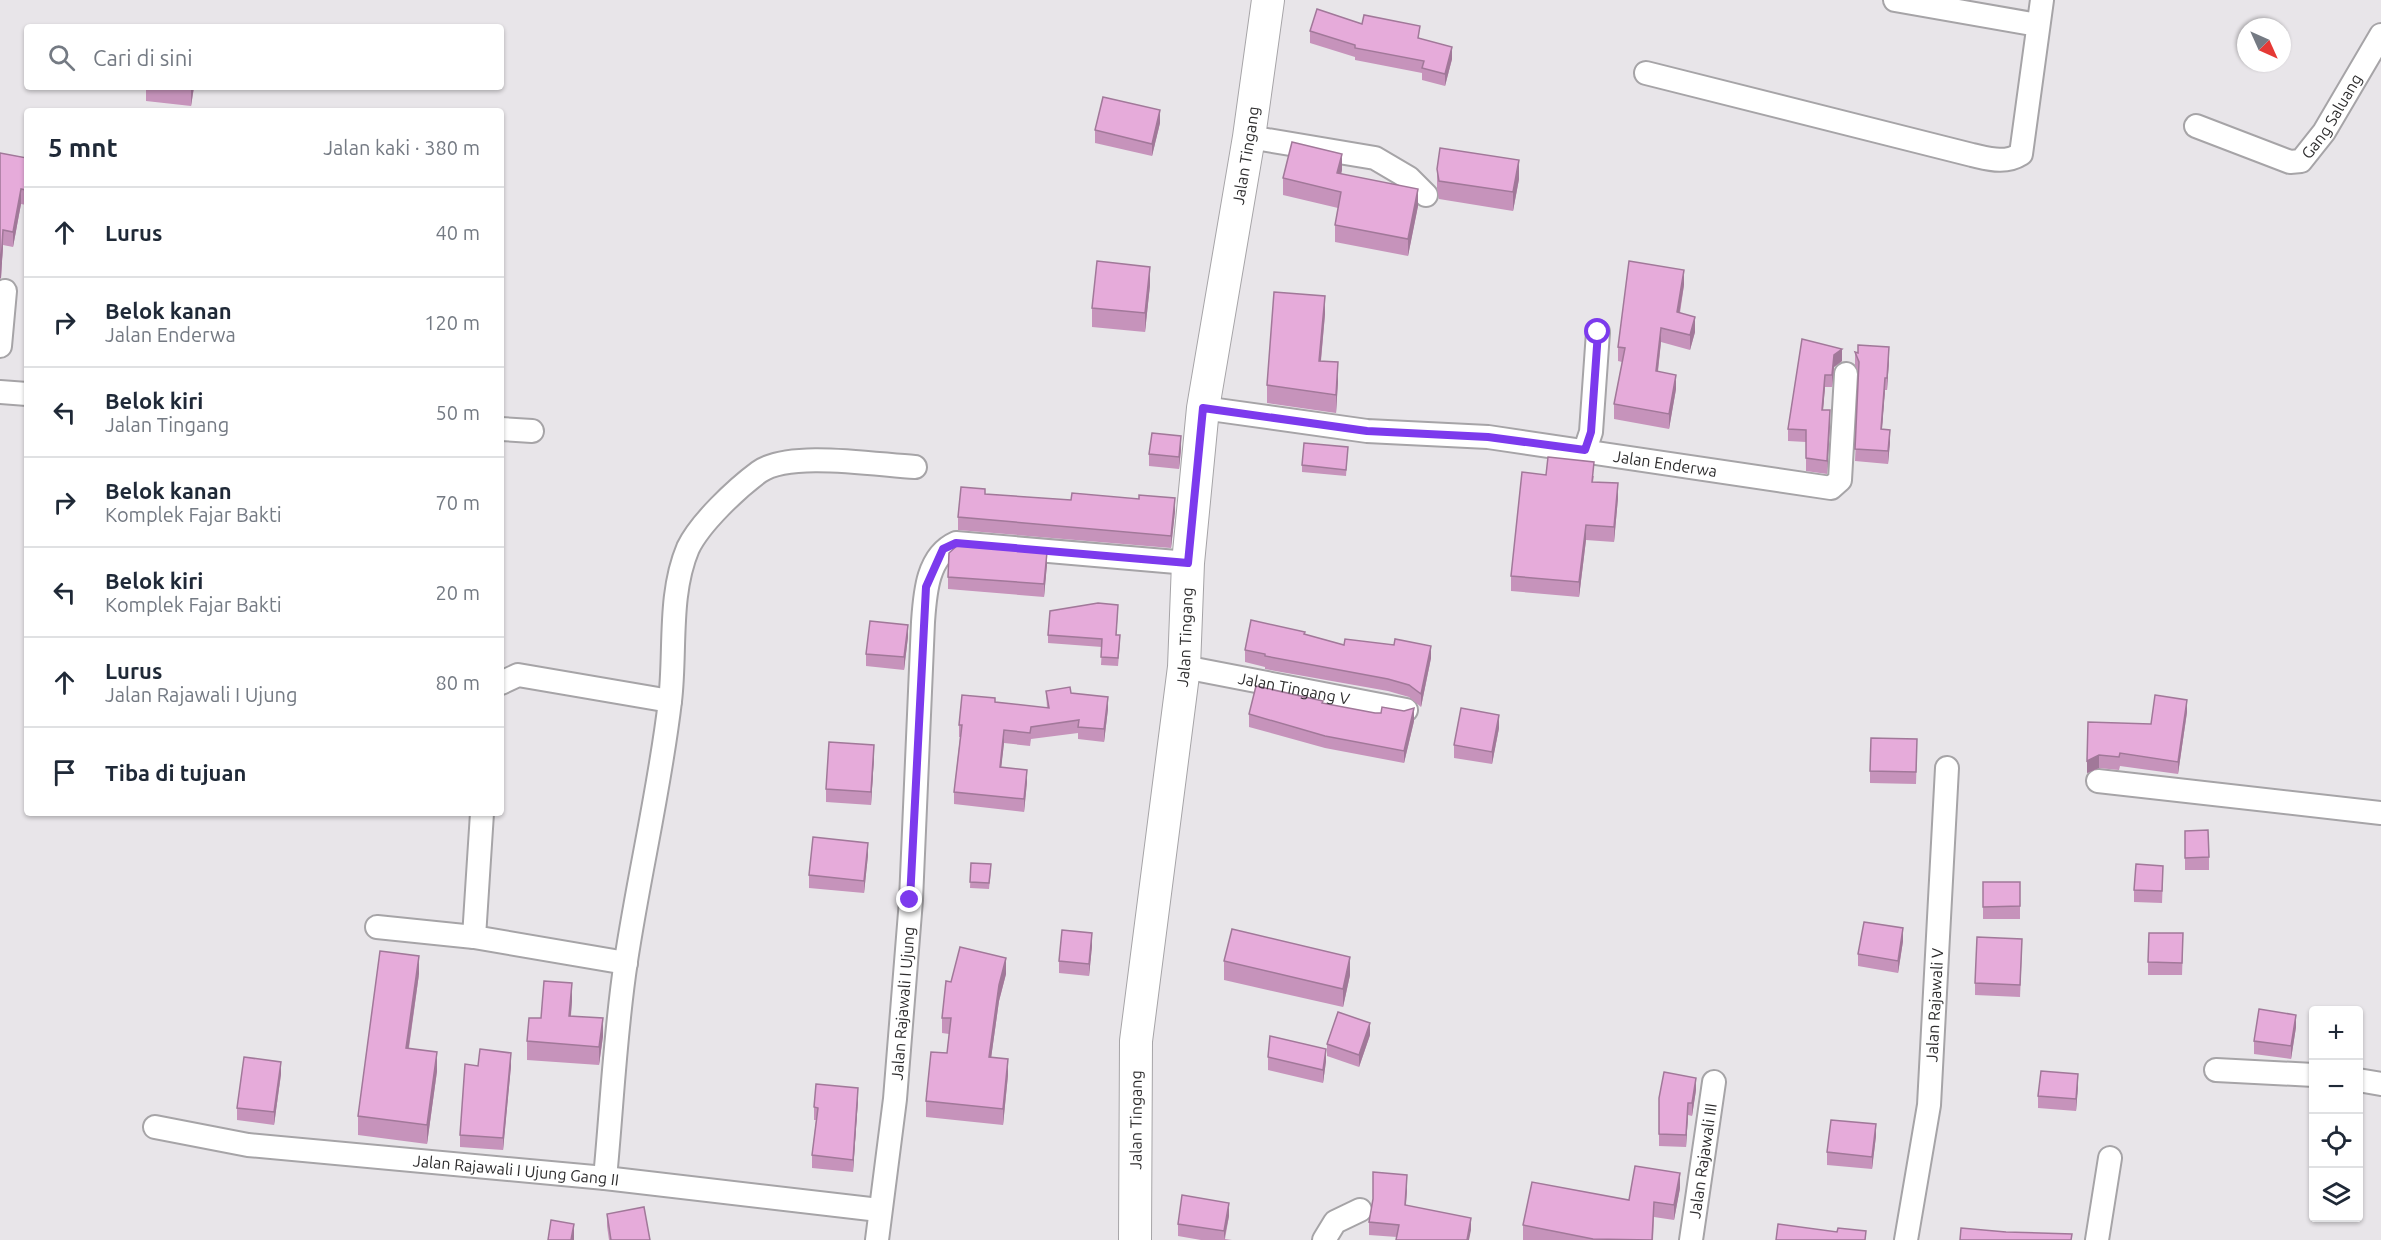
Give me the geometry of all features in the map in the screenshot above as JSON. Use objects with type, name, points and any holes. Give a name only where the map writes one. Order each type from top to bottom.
[{"type":"main road","name":"Jalan Tingang","points":[[1135,1240],[1136,1041],[1184,668],[1188,563],[1203,408],[1249,137],[1268,0]]},
{"type":"street","points":[[1895,0],[2038,25]]},
{"type":"street","points":[[1646,73],[1972,155],[2012,160],[2021,154],[2042,0]]},
{"type":"street","name":"Gang Saluang","points":[[2196,126],[2290,162],[2301,161],[2324,132],[2381,34]]},
{"type":"street","points":[[1249,137],[1375,158],[1409,178],[1425,195]]},
{"type":"street","points":[[0,346],[5,291]]},
{"type":"street","points":[[1585,450],[1591,432],[1598,332]]},
{"type":"street","name":"Jalan Enderwa","points":[[1203,408],[1367,431],[1488,437],[1831,488],[1840,480],[1846,374]]},
{"type":"street","points":[[0,392],[24,394]]},
{"type":"street","points":[[504,429],[532,431]]},
{"type":"street","points":[[605,1178],[626,963],[670,701],[680,578],[688,548],[705,523],[725,503],[760,471],[781,462],[802,460],[915,467]]},
{"type":"street","name":"Jalan Rajawali I Ujung","points":[[877,1240],[879,1210],[895,1099],[910,900],[926,587],[936,560],[943,549],[956,543],[1188,563]]},
{"type":"street","name":"Jalan Tingang V","points":[[1184,668],[1406,710]]},
{"type":"street","points":[[504,682],[518,675],[670,701]]},
{"type":"street","name":"Jalan Rajawali V","points":[[1906,1240],[1929,1105],[1947,768]]},
{"type":"street","points":[[2098,781],[2381,813]]},
{"type":"street","points":[[474,937],[482,816]]},
{"type":"street","points":[[377,927],[474,937],[626,963]]},
{"type":"street","points":[[2216,1070],[2309,1075]]},
{"type":"street","points":[[2363,1081],[2381,1084]]},
{"type":"street","name":"Jalan Rajawali III","points":[[1691,1240],[1714,1082]]},
{"type":"street","name":"Jalan Rajawali I Ujung Gang II","points":[[155,1127],[248,1145],[295,1151],[605,1178],[879,1210]]},
{"type":"street","points":[[2097,1240],[2110,1158]]},
{"type":"street","points":[[1324,1240],[1335,1222],[1360,1210]]},
{"type":"building","points":[[1317,9],[1362,24],[1364,15],[1420,26],[1418,38],[1452,47],[1445,74],[1422,68],[1424,61],[1355,48],[1355,45],[1310,31]]},
{"type":"building","points":[[1103,97],[1160,110],[1152,144],[1095,130]]},
{"type":"building","points":[[1292,142],[1342,154],[1337,173],[1418,189],[1408,239],[1335,225],[1341,192],[1283,178]]},
{"type":"building","points":[[1440,148],[1519,160],[1513,192],[1439,181],[1437,169]]},
{"type":"building","points":[[0,153],[24,157],[24,190],[21,189],[13,232],[3,230],[0,264]]},
{"type":"building","points":[[1097,261],[1150,267],[1145,313],[1092,308]]},
{"type":"building","points":[[1629,261],[1684,270],[1677,312],[1695,317],[1690,335],[1661,328],[1656,371],[1676,375],[1669,414],[1614,404],[1625,348],[1618,347]]},
{"type":"building","points":[[1274,292],[1325,296],[1319,361],[1338,362],[1336,395],[1267,385]]},
{"type":"building","points":[[1802,339],[1842,349],[1834,355],[1832,375],[1825,375],[1822,410],[1830,410],[1827,461],[1806,458],[1806,430],[1788,429]]},
{"type":"building","points":[[1858,345],[1889,347],[1881,429],[1890,430],[1888,451],[1855,449],[1859,362],[1855,352],[1858,353]]},
{"type":"building","points":[[1152,433],[1181,436],[1179,457],[1149,454]]},
{"type":"building","points":[[1304,443],[1348,447],[1346,470],[1302,465]]},
{"type":"building","points":[[1548,457],[1594,462],[1592,482],[1618,483],[1614,527],[1586,525],[1579,582],[1511,576],[1522,472],[1546,475]]},
{"type":"building","points":[[961,487],[985,489],[985,494],[1071,500],[1072,493],[1139,499],[1139,495],[1175,498],[1171,536],[958,517]]},
{"type":"building","points":[[959,544],[1047,552],[1044,584],[948,577],[949,553]]},
{"type":"building","points":[[1098,603],[1118,605],[1116,635],[1120,635],[1118,658],[1101,657],[1102,639],[1048,635],[1050,611]]},
{"type":"building","points":[[1251,620],[1305,632],[1304,634],[1344,645],[1345,639],[1394,645],[1395,639],[1431,646],[1421,694],[1409,685],[1388,679],[1265,656],[1265,654],[1245,650]]},
{"type":"building","points":[[870,621],[908,625],[904,657],[866,654]]},
{"type":"building","points":[[1256,686],[1323,701],[1322,703],[1375,713],[1381,713],[1382,707],[1404,711],[1414,708],[1404,751],[1325,736],[1249,714]]},
{"type":"building","points":[[1070,687],[1071,693],[1108,697],[1104,729],[1078,727],[1079,720],[1031,727],[1030,733],[1004,730],[1000,767],[1027,770],[1024,799],[954,792],[962,725],[959,725],[962,695],[995,698],[995,702],[1049,708],[1046,691]]},
{"type":"building","points":[[2155,695],[2187,700],[2178,762],[2120,753],[2119,757],[2099,755],[2087,761],[2088,722],[2151,724]]},
{"type":"building","points":[[1461,708],[1499,715],[1492,752],[1454,745]]},
{"type":"building","points":[[1871,738],[1917,739],[1916,772],[1870,771]]},
{"type":"building","points":[[829,742],[874,745],[871,792],[826,789]]},
{"type":"building","points":[[2208,830],[2209,857],[2185,858],[2185,831]]},
{"type":"building","points":[[813,837],[868,843],[864,881],[809,875]]},
{"type":"building","points":[[971,863],[991,864],[989,883],[970,882]]},
{"type":"building","points":[[2136,864],[2163,866],[2162,891],[2134,890]]},
{"type":"building","points":[[1983,882],[2020,882],[2020,906],[1983,907]]},
{"type":"building","points":[[1864,922],[1903,928],[1898,961],[1858,954]]},
{"type":"building","points":[[1232,929],[1350,957],[1343,989],[1224,961]]},
{"type":"building","points":[[1062,930],[1092,933],[1089,964],[1059,961]]},
{"type":"building","points":[[2149,933],[2183,933],[2182,963],[2148,962]]},
{"type":"building","points":[[1977,937],[2022,939],[2020,985],[1975,983]]},
{"type":"building","points":[[960,947],[1006,958],[999,985],[989,1057],[1008,1059],[1003,1109],[926,1101],[931,1052],[947,1053],[951,1018],[942,1018],[946,981],[951,982]]},
{"type":"building","points":[[380,951],[419,956],[406,1048],[437,1052],[427,1125],[358,1116]]},
{"type":"building","points":[[544,981],[572,983],[569,1016],[603,1018],[599,1047],[527,1041],[529,1018],[541,1018]]},
{"type":"building","points":[[2259,1009],[2296,1015],[2291,1046],[2254,1041]]},
{"type":"building","points":[[1338,1012],[1370,1023],[1359,1055],[1327,1044]]},
{"type":"building","points":[[1270,1036],[1326,1049],[1323,1070],[1268,1057]]},
{"type":"building","points":[[480,1049],[511,1053],[503,1138],[460,1135],[465,1064],[478,1066]]},
{"type":"building","points":[[244,1057],[281,1062],[274,1112],[237,1108]]},
{"type":"building","points":[[2041,1071],[2078,1074],[2076,1099],[2038,1096]]},
{"type":"building","points":[[1664,1072],[1696,1078],[1692,1103],[1688,1103],[1686,1135],[1659,1134],[1659,1098]]},
{"type":"building","points":[[816,1084],[858,1088],[853,1160],[812,1155],[818,1108],[814,1107]]},
{"type":"building","points":[[1831,1120],[1876,1124],[1872,1157],[1827,1152]]},
{"type":"building","points":[[1635,1166],[1680,1173],[1674,1205],[1654,1202],[1652,1240],[1593,1239],[1523,1225],[1532,1182],[1629,1200]]},
{"type":"building","points":[[1373,1172],[1407,1175],[1405,1205],[1471,1218],[1467,1240],[1396,1240],[1399,1225],[1369,1222],[1373,1199]]},
{"type":"building","points":[[1182,1195],[1229,1203],[1224,1231],[1178,1224]]},
{"type":"building","points":[[644,1207],[650,1240],[611,1240],[607,1214]]},
{"type":"building","points":[[551,1220],[574,1224],[571,1240],[548,1240]]},
{"type":"building","points":[[1778,1224],[1837,1232],[1838,1228],[1866,1231],[1865,1240],[1776,1240]]},
{"type":"building","points":[[1961,1228],[2072,1234],[2071,1240],[1960,1240]]},
{"type":"route","points":[[910,900],[926,587],[936,560],[943,549],[956,543],[1188,563],[1203,408],[1367,431],[1488,437],[1585,450],[1591,432],[1598,332]]}]
